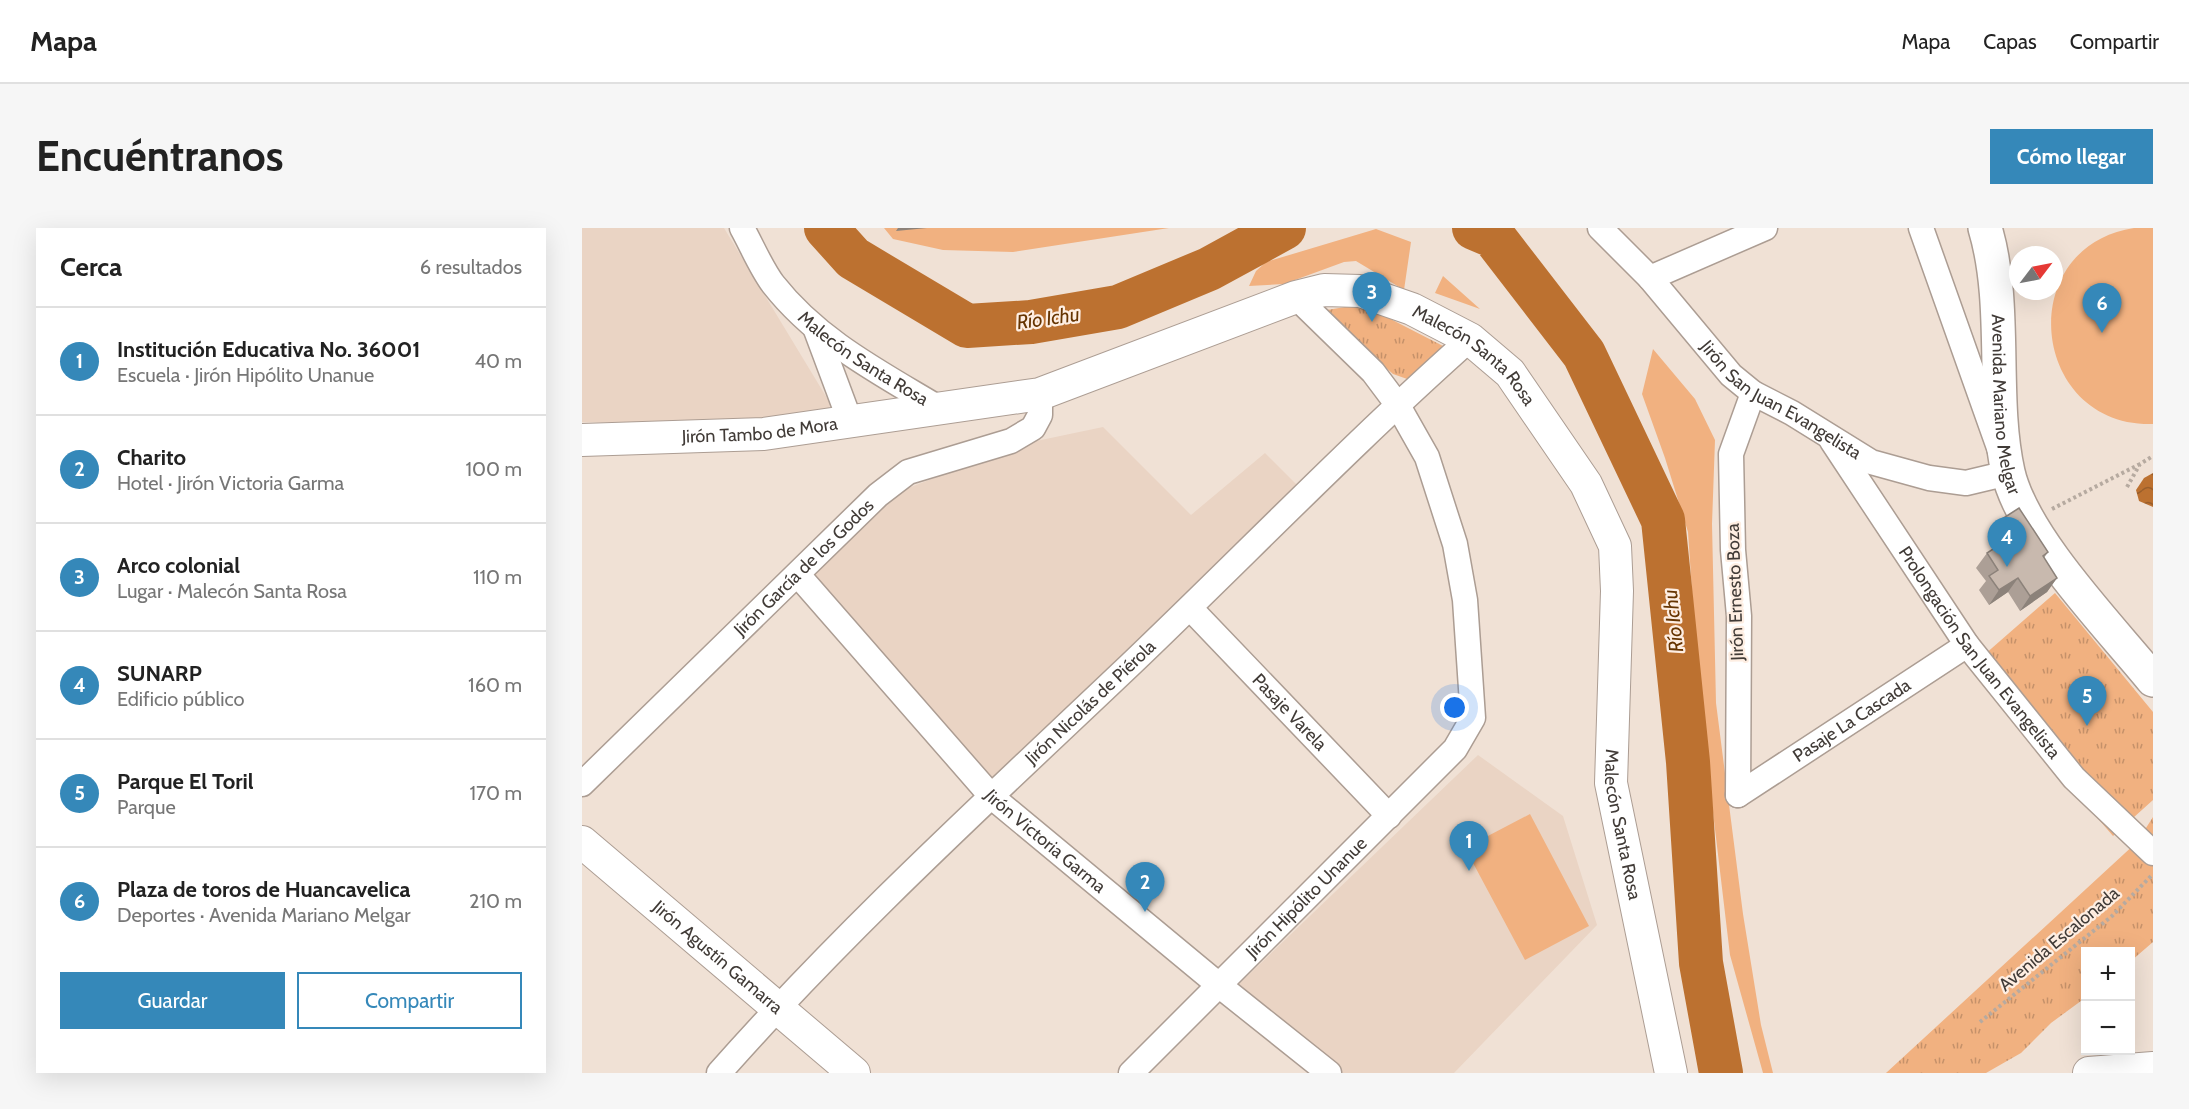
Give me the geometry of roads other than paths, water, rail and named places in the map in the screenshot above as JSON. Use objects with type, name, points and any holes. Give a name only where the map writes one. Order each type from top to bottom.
[{"type":"highway","name":"Avenida Mariano Melgar","points":[[1985,228],[1995,292],[2001,407],[2008,473],[2030,520],[2064,570],[2153,680]]},
{"type":"main road","name":"Malecón Santa Rosa","points":[[937,407],[1040,394],[1296,297],[1324,290],[1360,291],[1412,309],[1470,339],[1510,374],[1586,484],[1615,546],[1617,591],[1611,783],[1671,1073]]},
{"type":"main road","name":"Jirón Tambo de Mora","points":[[582,440],[764,434],[937,407]]},
{"type":"main road","name":"Jirón Agustín Gamarra","points":[[582,842],[854,1073]]},
{"type":"main road","points":[[2089,1073],[2153,1068]]},
{"type":"street","name":"Malecón Santa Rosa","points":[[742,228],[772,283],[816,330],[844,351],[937,407]]},
{"type":"street","name":"Jirón San Juan Evangelista","points":[[1600,228],[1650,278],[1731,375],[1753,393],[1827,434],[1871,462],[1929,478],[1966,483],[2008,473]]},
{"type":"street","points":[[1650,278],[1765,228]]},
{"type":"street","points":[[1921,228],[2008,473]]},
{"type":"street","points":[[1296,297],[1373,372],[1397,404]]},
{"type":"street","points":[[816,330],[850,421]]},
{"type":"street","name":"Jirón Nicolás de Piérola","points":[[719,1073],[777,1008],[992,797],[1190,608],[1397,404],[1470,339]]},
{"type":"street","name":"Jirón Ernesto Boza","points":[[1738,795],[1739,616],[1733,550],[1731,454],[1753,393]]},
{"type":"street","name":"Jirón García de los Godos","points":[[582,784],[878,495],[908,472],[1011,441],[1033,428],[1040,415],[1040,394]]},
{"type":"street","name":"Jirón Hipólito Unanue","points":[[1131,1073],[1455,749],[1473,718],[1465,600],[1455,544],[1426,457],[1397,404]]},
{"type":"street","name":"Prolongación San Juan Evangelista","points":[[1827,434],[1967,645],[2074,777],[2153,853]]},
{"type":"street","name":"Jirón Victoria Garma","points":[[798,575],[992,797],[1329,1073]]},
{"type":"street","name":"Pasaje Varela","points":[[1190,608],[1389,816]]},
{"type":"street","name":"Pasaje La Cascada","points":[[1738,795],[1967,645]]},
{"type":"water","points":[[2153,473],[2153,507],[2139,501],[2136,490],[2144,478]]},
{"type":"waterway","name":"Río Ichu","points":[[826,228],[853,258],[967,326],[1031,322],[1118,307],[1209,269],[1284,228]]},
{"type":"waterway","name":"Río Ichu","points":[[1474,228],[1493,236],[1584,354],[1663,520],[1688,762],[1701,963],[1721,1073]]},
{"type":"place","name":"Arco colonial","points":[[1372,322]]},
{"type":"place","name":"Plaza de toros de Huancavelica","points":[[2102,333]]},
{"type":"place","name":"SUNARP","points":[[2007,567]]},
{"type":"place","name":"Parque El Toril","points":[[2087,726]]},
{"type":"place","name":"Institución Educativa No. 36001","points":[[1469,871]]},
{"type":"place","name":"Charito","points":[[1145,912]]}]
